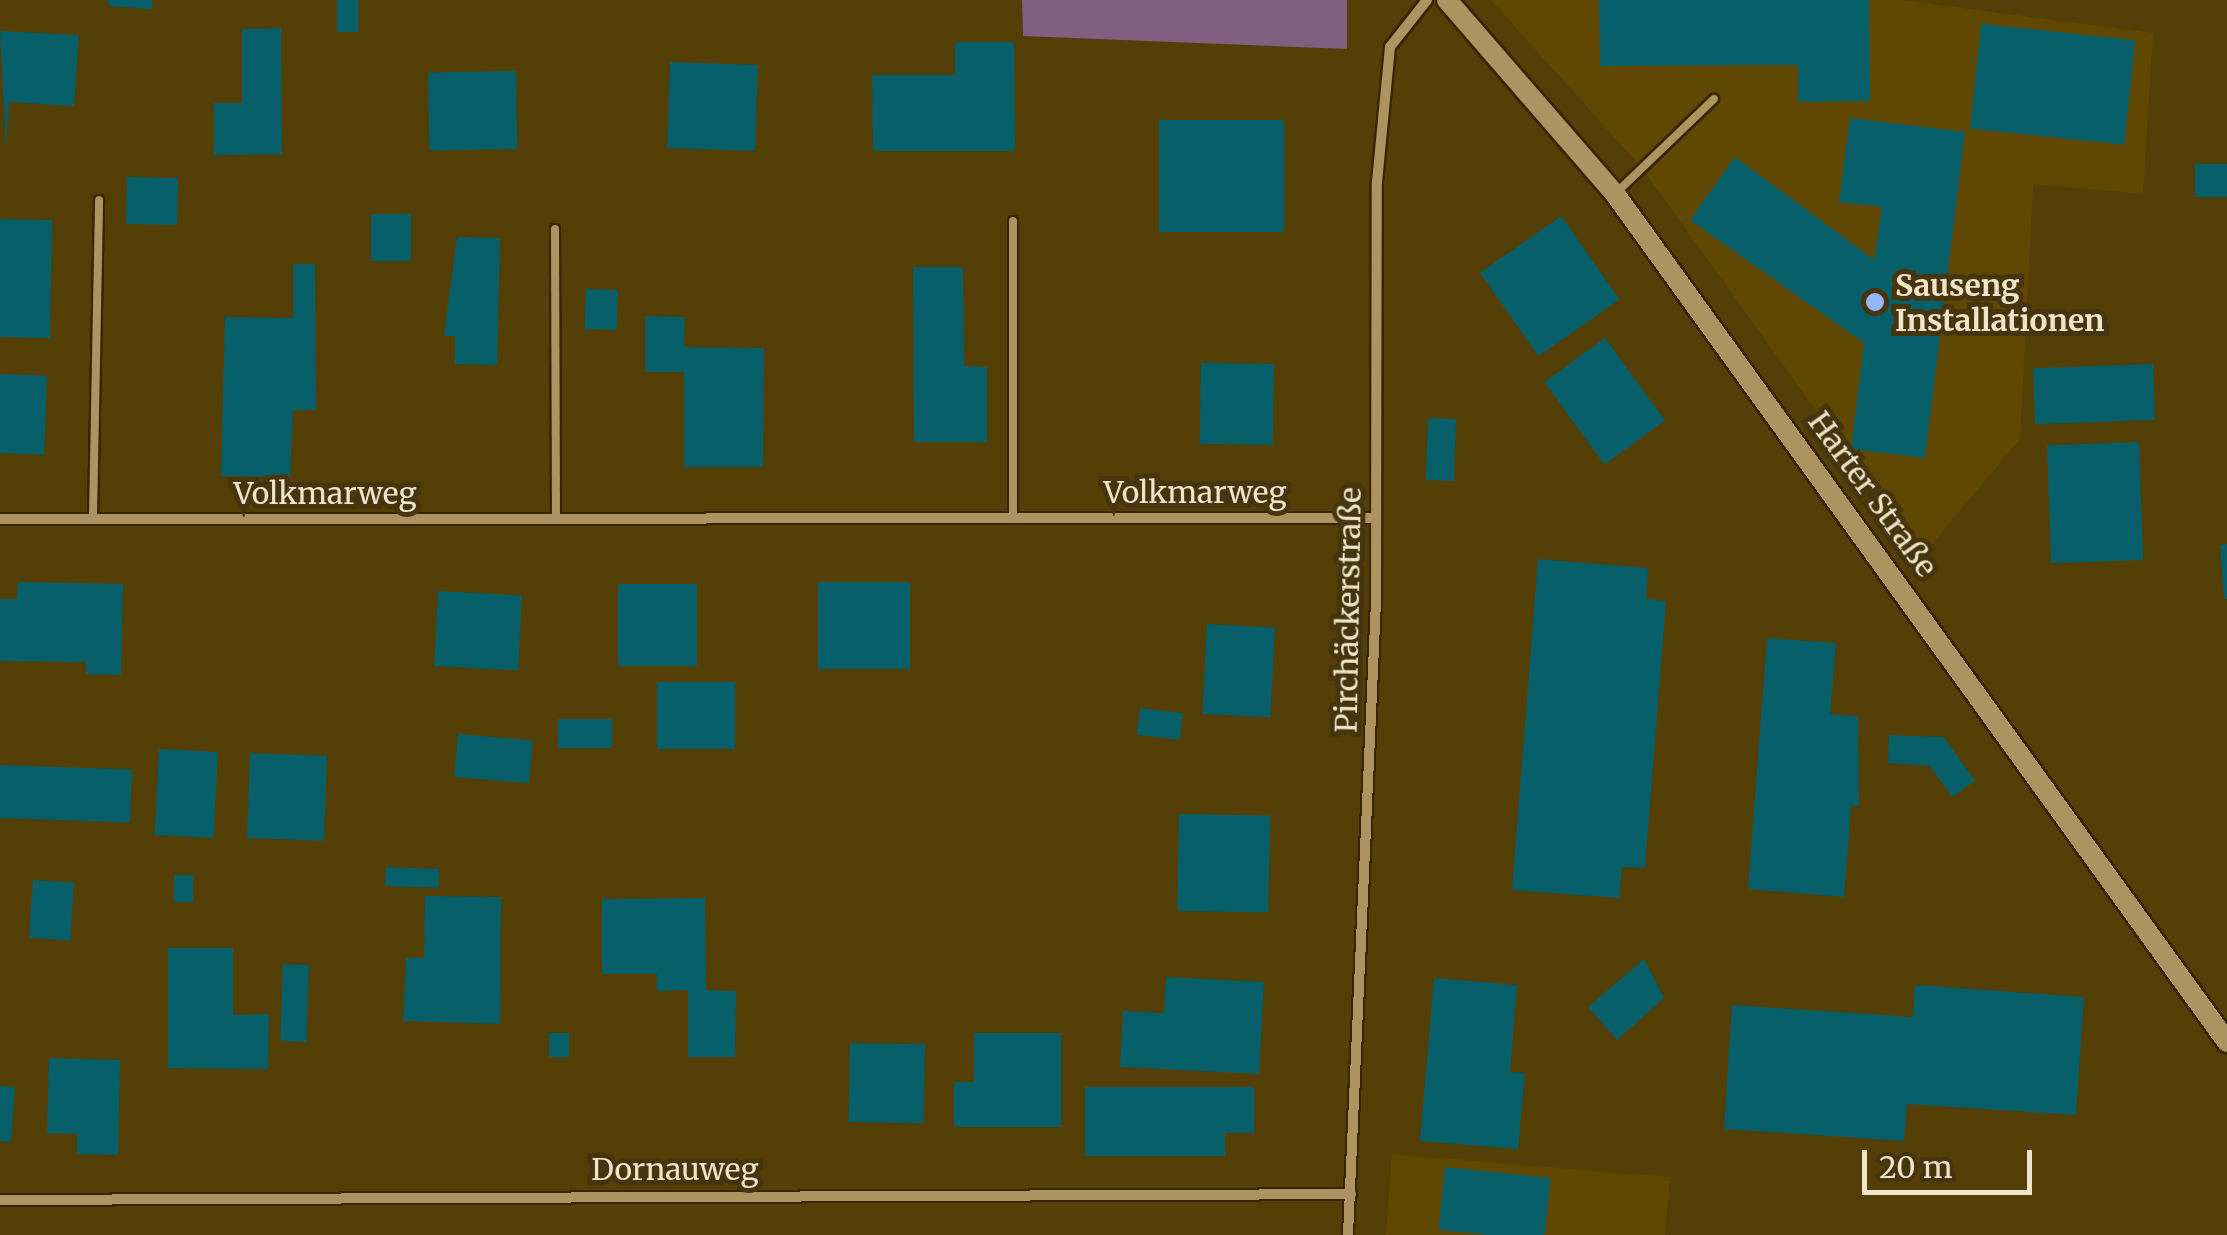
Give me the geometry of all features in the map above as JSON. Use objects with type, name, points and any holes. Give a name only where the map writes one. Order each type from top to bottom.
[{"type":"main road","name":"Harter Straße","points":[[1447,0],[1615,194],[2227,1042]]},
{"type":"street","name":"Pirchäckerstraße","points":[[1348,1235],[1376,518],[1382,114],[1396,30],[1427,0]]},
{"type":"street","name":"Volkmarweg","points":[[0,519],[1376,518]]},
{"type":"street","name":"Dornauweg","points":[[0,1200],[1351,1194]]},
{"type":"lane","points":[[1615,194],[1714,100]]},
{"type":"lane","points":[[93,517],[98,200]]},
{"type":"lane","points":[[1013,221],[1013,516]]},
{"type":"lane","points":[[554,230],[556,520]]},
{"type":"shaded area","points":[[1022,0],[1347,0],[1347,49],[1023,36]]},
{"type":"shaded area","name":"Sauseng Installationen","points":[[1491,0],[1901,0],[2153,33],[2143,194],[2033,184],[2020,439],[1921,557],[1642,168]]},
{"type":"shaded area","points":[[1392,1154],[1670,1177],[1665,1235],[1386,1235]]},
{"type":"building","points":[[109,0],[152,0],[152,9],[108,6]]},
{"type":"building","points":[[337,0],[358,0],[358,32],[337,32]]},
{"type":"building","points":[[1599,0],[1869,0],[1870,101],[1798,102],[1798,65],[1600,66]]},
{"type":"building","points":[[1981,24],[2135,40],[2124,145],[1970,128]]},
{"type":"building","points":[[281,28],[282,154],[214,155],[214,103],[242,103],[242,29]]},
{"type":"building","points":[[0,31],[79,35],[74,106],[9,102],[6,148]]},
{"type":"building","points":[[955,42],[1014,42],[1015,151],[873,151],[872,75],[955,75]]},
{"type":"building","points":[[670,62],[758,65],[755,151],[667,148]]},
{"type":"building","points":[[516,71],[517,149],[429,151],[428,73]]},
{"type":"building","name":"Sauseng Installationen","points":[[1850,118],[1965,132],[1925,458],[1851,449],[1864,343],[1690,220],[1735,157],[1874,260],[1882,207],[1839,202]]},
{"type":"building","points":[[1159,120],[1284,120],[1284,232],[1159,232]]},
{"type":"building","points":[[2195,164],[2227,164],[2227,197],[2195,197]]},
{"type":"building","points":[[127,177],[178,178],[177,225],[126,224]]},
{"type":"building","points":[[371,214],[411,214],[411,261],[371,261]]},
{"type":"building","points":[[1561,216],[1620,300],[1538,356],[1480,273]]},
{"type":"building","points":[[0,219],[52,220],[50,338],[0,337]]},
{"type":"building","points":[[457,237],[500,238],[497,365],[455,364],[455,336],[444,336]]},
{"type":"building","points":[[293,264],[315,264],[316,410],[293,410],[290,477],[221,476],[225,317],[293,318]]},
{"type":"building","points":[[913,267],[963,267],[964,366],[987,367],[987,442],[914,442]]},
{"type":"building","points":[[586,289],[618,290],[617,330],[585,329]]},
{"type":"building","points":[[645,316],[685,317],[684,347],[764,348],[763,467],[684,467],[684,372],[645,372]]},
{"type":"building","points":[[1605,338],[1665,421],[1604,465],[1544,382]]},
{"type":"building","points":[[1201,363],[1274,364],[1273,445],[1200,444]]},
{"type":"building","points":[[2153,364],[2155,420],[2035,424],[2033,368]]},
{"type":"building","points":[[0,374],[47,376],[44,455],[0,453]]},
{"type":"building","points":[[1428,418],[1456,419],[1454,481],[1426,480]]},
{"type":"building","points":[[2139,442],[2143,560],[2051,563],[2047,445]]},
{"type":"building","points":[[2227,544],[2227,599],[2224,599],[2220,545]]},
{"type":"building","points":[[1538,559],[1648,568],[1646,599],[1666,601],[1645,868],[1622,867],[1619,898],[1512,890]]},
{"type":"building","points":[[18,582],[123,584],[121,675],[86,674],[86,662],[0,661],[0,599],[17,599]]},
{"type":"building","points":[[818,582],[910,582],[910,669],[818,669]]},
{"type":"building","points":[[618,584],[697,584],[697,666],[618,666]]},
{"type":"building","points":[[438,591],[522,595],[518,670],[434,666]]},
{"type":"building","points":[[1207,624],[1275,628],[1270,717],[1202,714]]},
{"type":"building","points":[[1767,638],[1836,643],[1830,714],[1858,716],[1859,807],[1851,805],[1844,897],[1748,889]]},
{"type":"building","points":[[657,682],[735,682],[735,749],[657,749]]},
{"type":"building","points":[[1140,708],[1183,713],[1179,740],[1137,735]]},
{"type":"building","points":[[558,719],[612,719],[612,748],[558,748]]},
{"type":"building","points":[[458,734],[533,741],[529,783],[454,777]]},
{"type":"building","points":[[1889,735],[1944,737],[1975,781],[1952,797],[1930,766],[1888,763]]},
{"type":"building","points":[[159,749],[218,752],[213,838],[154,835]]},
{"type":"building","points":[[250,753],[327,756],[324,841],[247,838]]},
{"type":"building","points":[[0,765],[132,770],[130,823],[0,818]]},
{"type":"building","points":[[1179,814],[1270,816],[1268,913],[1177,911]]},
{"type":"building","points":[[386,867],[439,869],[438,888],[385,886]]},
{"type":"building","points":[[174,875],[193,875],[193,902],[174,902]]},
{"type":"building","points":[[33,880],[74,883],[70,941],[29,938]]},
{"type":"building","points":[[425,896],[501,897],[500,1024],[403,1021],[406,958],[424,958]]},
{"type":"building","points":[[705,898],[706,990],[736,991],[735,1057],[688,1057],[688,990],[657,991],[657,974],[602,974],[602,899]]},
{"type":"building","points":[[168,948],[233,948],[233,1015],[269,1014],[268,1069],[168,1068]]},
{"type":"building","points":[[1644,959],[1664,998],[1617,1040],[1588,1007]]},
{"type":"building","points":[[283,964],[309,965],[306,1042],[280,1041]]},
{"type":"building","points":[[1166,977],[1264,982],[1259,1074],[1120,1067],[1123,1011],[1164,1013]]},
{"type":"building","points":[[1434,978],[1517,985],[1510,1072],[1525,1073],[1518,1149],[1420,1141]]},
{"type":"building","points":[[1915,985],[2084,997],[2076,1115],[1907,1104],[1904,1141],[1724,1129],[1732,1005],[1913,1017]]},
{"type":"building","points":[[549,1033],[569,1033],[569,1057],[549,1057]]},
{"type":"building","points":[[974,1033],[1061,1033],[1061,1127],[954,1127],[954,1082],[974,1082]]},
{"type":"building","points":[[850,1043],[925,1044],[924,1123],[849,1122]]},
{"type":"building","points":[[49,1058],[120,1060],[118,1155],[77,1154],[77,1134],[47,1133]]},
{"type":"building","points":[[0,1086],[15,1087],[11,1142],[0,1141]]},
{"type":"building","points":[[1085,1087],[1254,1087],[1254,1133],[1225,1133],[1225,1156],[1085,1156]]},
{"type":"building","points":[[1445,1167],[1550,1178],[1544,1235],[1438,1230]]},
{"type":"place","name":"Sauseng Installationen","points":[[1875,302]]}]
